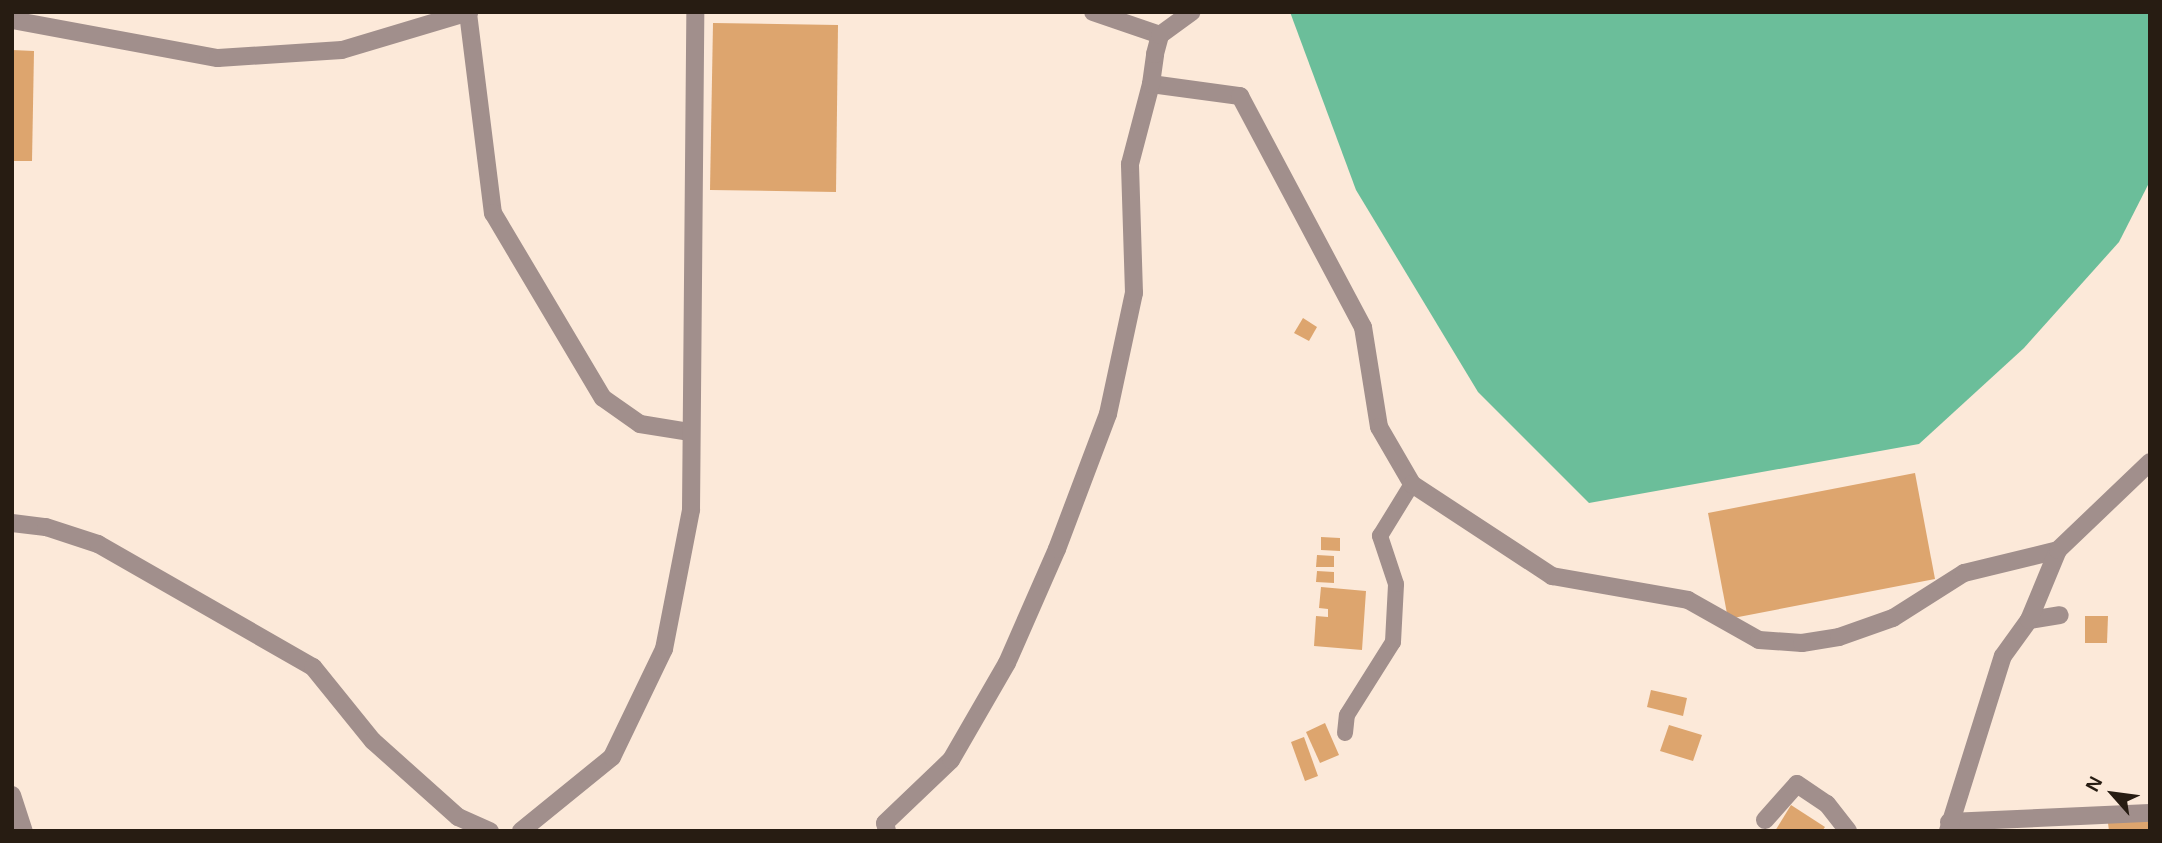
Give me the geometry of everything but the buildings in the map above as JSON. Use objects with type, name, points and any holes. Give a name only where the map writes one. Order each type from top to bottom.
[{"type":"street","points":[[12,20],[218,58],[342,50],[468,12],[493,213],[603,398],[640,424],[690,432]]},
{"type":"street","points":[[521,831],[612,757],[664,649],[691,510],[695,12]]},
{"type":"street","points":[[1093,12],[1160,35]]},
{"type":"street","points":[[887,831],[885,823],[951,760],[1007,663],[1057,549],[1108,414],[1134,293],[1130,164],[1152,84],[1160,35],[1192,12]]},
{"type":"street","points":[[1152,84],[1240,96],[1363,327],[1379,427],[1412,484],[1552,576],[1688,600],[1759,640],[1802,643],[1839,637],[1893,618],[1964,573],[2058,550]]},
{"type":"street","points":[[2150,462],[2058,550],[2029,620],[2003,656],[1949,826],[2150,813]]},
{"type":"street","points":[[12,523],[46,527],[98,544],[313,667],[373,741],[458,817],[489,831]]},
{"type":"street","points":[[2029,620],[2060,615]]},
{"type":"street","points":[[1765,820],[1797,784],[1827,804],[1848,831]]},
{"type":"street","points":[[12,795],[23,831]]},
{"type":"lane","points":[[1345,733],[1347,715],[1393,642],[1396,584],[1380,536],[1412,484]]},
{"type":"green space","points":[[1290,12],[2150,12],[2150,181],[2119,242],[2024,348],[1919,444],[1589,503],[1478,392],[1356,190]]}]
